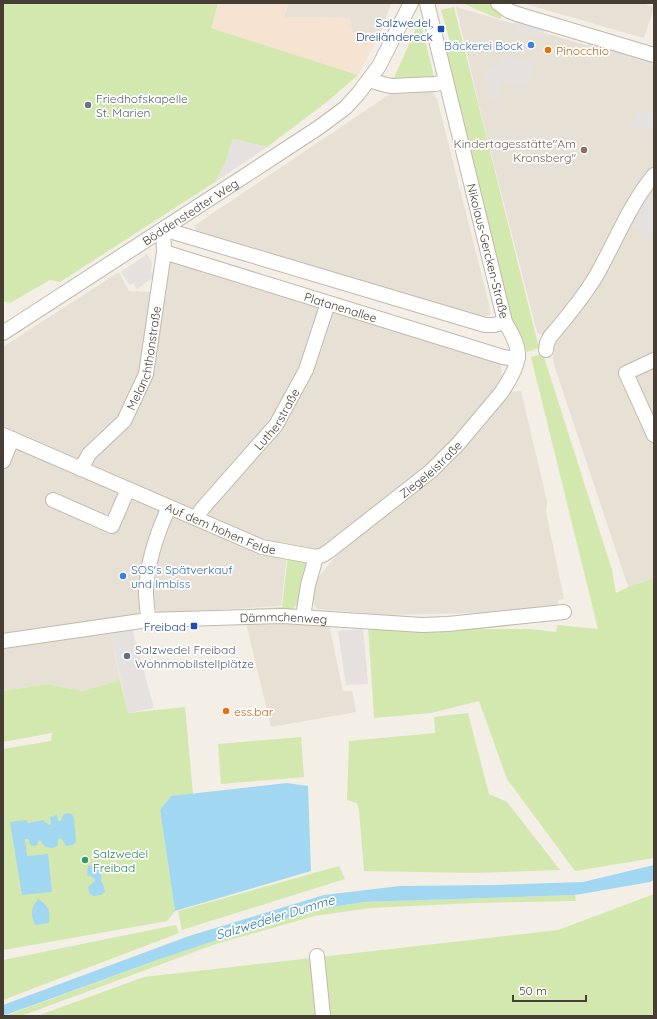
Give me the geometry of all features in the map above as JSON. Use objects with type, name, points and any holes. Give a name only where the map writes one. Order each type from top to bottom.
[{"type":"street","name":"Böddenstedter Weg","points":[[3,333],[318,128],[345,108],[369,80],[391,44],[411,3]]},
{"type":"street","name":"Nikolaus-Gercken-Straße","points":[[427,3],[505,322],[516,346],[518,357]]},
{"type":"street","points":[[498,3],[509,11],[517,14],[654,55]]},
{"type":"street","points":[[369,80],[392,86],[446,82]]},
{"type":"street","points":[[546,350],[550,337],[585,292],[635,204],[654,175]]},
{"type":"street","name":"Melanchthonstraße","points":[[81,469],[89,454],[124,421],[144,380],[164,252],[163,229]]},
{"type":"street","name":"Platanenallee","points":[[163,229],[485,325],[494,325],[505,322]]},
{"type":"street","name":"Platanenallee","points":[[164,252],[503,357],[518,357]]},
{"type":"street","name":"Lutherstraße","points":[[196,518],[202,509],[276,425],[306,370],[328,303]]},
{"type":"street","name":"Ziegeleistraße","points":[[316,557],[329,551],[431,471],[446,457],[501,393],[507,384],[518,357]]},
{"type":"street","points":[[654,360],[626,373],[654,435]]},
{"type":"street","name":"Auf dem hohen Felde","points":[[3,460],[8,437],[262,547],[316,557]]},
{"type":"street","points":[[53,500],[112,526],[128,489]]},
{"type":"street","points":[[148,620],[146,594],[150,566],[159,530],[169,507]]},
{"type":"street","points":[[303,617],[308,585],[316,557]]},
{"type":"street","name":"Dämmchenweg","points":[[3,641],[148,620],[303,617],[398,624],[435,625],[564,612]]},
{"type":"street","points":[[317,956],[323,1016]]},
{"type":"shaded area","points":[[218,3],[289,3],[284,17],[350,18],[352,32],[381,32],[358,75],[210,28]]},
{"type":"shaded area","points":[[289,3],[391,3],[381,32],[352,32],[350,18],[284,17]]},
{"type":"shaded area","points":[[522,3],[643,3],[654,7],[644,38]]},
{"type":"shaded area","points":[[456,7],[654,65],[654,578],[628,587],[553,362],[554,345],[537,332],[484,126]]},
{"type":"shaded area","points":[[515,19],[545,27],[542,38],[512,30]]},
{"type":"shaded area","points":[[589,41],[653,59],[651,66],[587,48]]},
{"type":"shaded area","points":[[504,54],[535,64],[527,87],[498,80],[501,100],[491,102],[483,69],[498,67]]},
{"type":"shaded area","points":[[431,91],[437,99],[489,304],[490,315],[477,318],[197,233],[194,226],[393,92]]},
{"type":"shaded area","points":[[639,109],[654,113],[654,131],[630,126]]},
{"type":"shaded area","points":[[233,139],[267,147],[215,182],[226,162]]},
{"type":"shaded area","points":[[651,187],[654,189],[654,237],[628,223]]},
{"type":"shaded area","points":[[147,254],[152,263],[151,271],[154,277],[137,289],[133,283],[130,285],[121,272]]},
{"type":"shaded area","points":[[166,258],[491,358],[501,365],[502,381],[460,432],[431,461],[322,548],[308,549],[264,542],[3,430],[3,347],[119,272],[129,291],[154,292]]},
{"type":"shaded area","points":[[521,391],[547,501],[546,512],[564,599],[558,600],[558,606],[519,612],[387,615],[317,609],[311,600],[316,580],[342,549],[426,483],[453,459],[509,392]]},
{"type":"shaded area","points":[[3,441],[160,508],[161,513],[141,609],[137,614],[3,634]]},
{"type":"shaded area","points":[[172,513],[287,557],[281,606],[158,613],[151,600],[151,572]]},
{"type":"shaded area","points":[[288,622],[329,624],[343,691],[352,691],[356,712],[271,727],[246,623]]},
{"type":"shaded area","name":"Salzwedel Freibad Wohnmobilstellplätze","points":[[132,628],[154,708],[128,713],[110,632]]},
{"type":"shaded area","points":[[363,629],[368,684],[346,685],[338,631]]},
{"type":"shaded area","points":[[110,632],[120,680],[83,691],[46,684],[3,691],[3,645]]},
{"type":"green space","points":[[3,3],[218,3],[211,28],[358,75],[328,101],[267,147],[233,139],[226,162],[215,182],[60,282],[50,280],[10,303],[3,301]]},
{"type":"green space","points":[[462,3],[488,3],[505,14],[499,19]]},
{"type":"green space","points":[[454,7],[539,348],[527,352],[511,319],[442,44],[450,41],[441,10]]},
{"type":"green space","points":[[421,23],[434,77],[394,78],[418,24]]},
{"type":"green space","points":[[543,354],[612,570],[616,593],[654,578],[654,858],[575,871],[507,779],[479,701],[431,713],[374,718],[368,625],[457,629],[530,629],[556,632],[557,625],[598,629],[531,357]]},
{"type":"green space","points":[[288,556],[304,558],[310,564],[302,600],[291,610],[252,613],[252,609],[282,607]]},
{"type":"green space","name":"Salzwedel Freibad","points":[[120,680],[128,713],[185,707],[193,794],[171,796],[160,810],[175,911],[167,921],[4,950],[3,749],[51,741],[52,733],[3,742],[3,691],[46,684],[83,691]]},
{"type":"green space","points":[[468,713],[489,794],[507,802],[560,870],[474,873],[364,871],[359,810],[357,803],[347,800],[349,741],[435,733],[434,717]]},
{"type":"green space","points":[[301,737],[304,777],[221,784],[218,744]]},
{"type":"green space","points":[[339,866],[345,879],[182,930],[178,911]]},
{"type":"green space","points":[[654,894],[654,1016],[37,1016],[144,977],[558,930]]},
{"type":"green space","points":[[575,895],[576,901],[474,903],[371,908],[314,916],[216,944],[21,1016],[5,1016],[160,959],[310,911],[363,902]]},
{"type":"green space","points":[[176,925],[179,933],[3,1000],[3,960]]},
{"type":"water","points":[[287,783],[308,786],[311,871],[175,911],[160,810],[171,796]]},
{"type":"water","points":[[67,813],[72,814],[74,819],[76,842],[73,845],[66,846],[61,838],[58,839],[58,845],[53,848],[43,845],[39,840],[37,845],[32,846],[29,843],[29,839],[25,839],[27,856],[48,854],[52,892],[22,895],[10,822],[26,820],[28,823],[43,820],[49,825],[51,824],[50,817],[57,815],[58,821],[61,821],[63,815]]},
{"type":"water","points":[[96,865],[102,868],[101,881],[105,892],[101,895],[93,896],[89,893],[88,887],[95,881],[94,878],[87,875],[88,866]]},
{"type":"water","name":"Salzwedeler Dumme","points":[[654,865],[654,880],[650,882],[575,895],[363,902],[310,911],[160,959],[3,1016],[3,1005],[189,936],[324,895],[400,886],[583,882]]},
{"type":"water","points":[[38,899],[48,909],[49,923],[35,925],[32,917],[32,911]]},
{"type":"place","name":"Salzwedel, Dreiländereck","points":[[441,29]]},
{"type":"place","name":"Bäckerei Bock","points":[[531,45]]},
{"type":"place","name":"Pinocchio","points":[[548,50]]},
{"type":"place","name":"Friedhofskapelle St. Marien","points":[[88,105]]},
{"type":"place","name":"Kindertagesstätte\"Am Kronsberg\"","points":[[584,150]]},
{"type":"place","name":"SOS's Spätverkauf und Imbiss","points":[[123,576]]},
{"type":"place","name":"Freibad","points":[[194,626]]},
{"type":"place","name":"Salzwedel Freibad Wohnmobilstellplätze","points":[[127,656]]},
{"type":"place","name":"ess.bar","points":[[226,711]]},
{"type":"place","name":"Salzwedel Freibad","points":[[85,860]]}]
